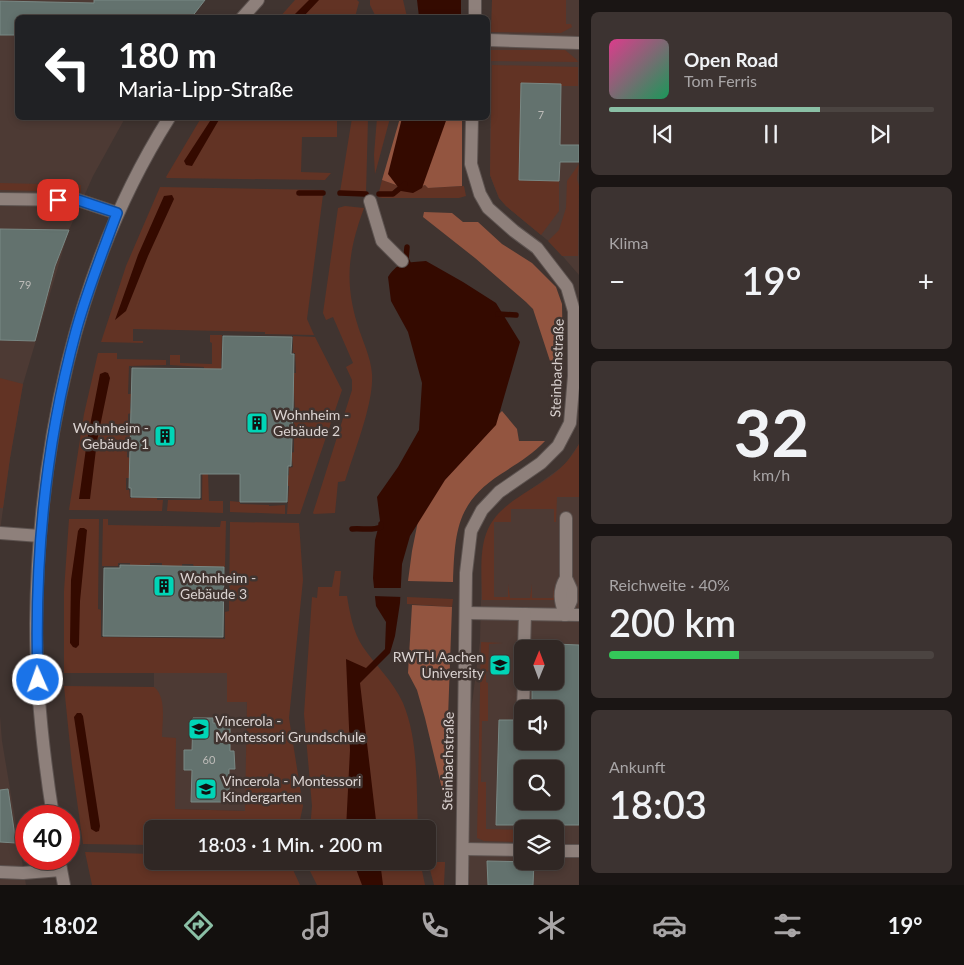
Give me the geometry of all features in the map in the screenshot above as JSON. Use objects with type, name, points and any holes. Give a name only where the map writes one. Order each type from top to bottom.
[{"type":"street","points":[[245,15],[258,0]]},
{"type":"street","points":[[475,0],[475,15]]},
{"type":"street","points":[[490,40],[579,43]]},
{"type":"street","points":[[51,805],[43,747],[36,625],[40,536],[58,409],[74,338],[117,213],[168,120]]},
{"type":"street","name":"Steinbachstraße","points":[[462,885],[467,552],[471,531],[482,510],[499,492],[547,457],[558,446],[570,423],[575,331],[574,311],[567,287],[537,248],[488,208],[480,194],[471,164],[472,120]]},
{"type":"street","points":[[0,198],[78,200],[117,213]]},
{"type":"street","points":[[370,201],[382,241],[402,261]]},
{"type":"street","points":[[565,615],[571,601],[571,589],[566,578],[566,518]]},
{"type":"street","points":[[0,533],[40,536]]},
{"type":"street","points":[[566,578],[579,578]]},
{"type":"street","points":[[466,613],[579,615]]},
{"type":"street","points":[[524,640],[525,614]]},
{"type":"street","points":[[462,849],[514,850]]},
{"type":"street","points":[[564,851],[579,851]]},
{"type":"street","points":[[0,872],[23,873],[35,870]]},
{"type":"street","points":[[61,870],[64,885]]},
{"type":"shaded area","points":[[0,0],[205,0],[193,15],[15,15],[15,120],[124,120],[93,176],[69,230],[23,384],[0,531]]},
{"type":"shaded area","points":[[295,0],[357,0],[359,2],[356,15],[282,15]]},
{"type":"shaded area","points":[[309,0],[319,0],[305,15],[294,15]]},
{"type":"shaded area","points":[[370,0],[403,0],[407,15],[375,15],[370,5]]},
{"type":"shaded area","points":[[417,0],[461,0],[461,15],[419,15]]},
{"type":"shaded area","points":[[492,0],[579,0],[579,275],[552,244],[506,206],[499,198],[490,175]]},
{"type":"shaded area","points":[[492,0],[566,0],[566,24],[571,24],[572,27],[561,33],[491,32]]},
{"type":"shaded area","points":[[491,50],[565,50],[578,62],[491,61]]},
{"type":"shaded area","points":[[492,65],[578,67],[578,86],[521,84],[519,180],[559,181],[559,211],[541,235],[499,198],[490,175]]},
{"type":"shaded area","points":[[200,120],[337,120],[337,137],[302,137],[301,172],[331,173],[325,180],[166,177]]},
{"type":"shaded area","points":[[211,120],[219,120],[192,166],[186,165],[184,161]]},
{"type":"shaded area","points":[[352,120],[368,120],[366,193],[340,192]]},
{"type":"shaded area","points":[[377,120],[389,120],[375,174],[374,155]]},
{"type":"shaded area","points":[[399,120],[462,120],[462,186],[428,188],[425,185],[410,190],[382,180]]},
{"type":"shaded area","points":[[402,120],[446,120],[422,188],[413,193],[401,191],[388,174]]},
{"type":"shaded area","points":[[579,164],[577,179],[579,186],[578,256],[562,256],[548,241],[559,230],[566,208],[567,181]]},
{"type":"shaded area","points":[[382,180],[410,190],[425,185],[428,188],[464,186],[466,196],[459,198],[382,198],[378,197],[378,195],[393,195],[399,189],[397,187],[392,192],[379,192]]},
{"type":"shaded area","points":[[0,183],[81,185],[81,192],[0,190]]},
{"type":"shaded area","points":[[160,187],[323,190],[323,192],[300,192],[299,190],[299,197],[300,194],[323,195],[307,319],[314,335],[133,329],[133,341],[143,341],[143,343],[101,342],[126,266]]},
{"type":"shaded area","points":[[172,195],[174,199],[126,311],[115,320],[138,255],[164,196]]},
{"type":"shaded area","points":[[345,206],[364,208],[352,251],[350,293],[357,323],[368,355],[372,374],[372,386],[363,428],[345,481],[338,482],[335,513],[314,514],[352,390],[352,380],[346,367],[353,363],[333,317],[326,320],[323,313],[338,208]]},
{"type":"shaded area","points":[[424,212],[452,213],[463,222],[478,222],[502,244],[532,263],[556,287],[562,304],[563,361],[550,361],[533,309],[475,258],[423,217]]},
{"type":"shaded area","points":[[426,261],[496,303],[520,342],[496,425],[445,480],[410,536],[402,564],[400,603],[395,636],[390,653],[360,683],[376,820],[346,820],[350,750],[346,659],[366,668],[385,649],[386,622],[376,606],[373,578],[375,540],[380,521],[377,497],[398,467],[419,430],[422,383],[408,332],[391,301],[388,277],[400,265],[409,262]]},
{"type":"shaded area","points":[[210,335],[222,335],[219,447],[208,473],[209,501],[223,501],[223,513],[167,511],[168,500],[202,500],[204,367],[170,365],[170,355],[180,355],[180,363],[212,364]]},
{"type":"shaded area","points":[[293,336],[315,337],[342,390],[300,514],[287,514],[289,486],[287,486],[287,476],[289,475],[289,468],[293,467],[291,453],[294,452],[294,418],[292,417],[292,412],[295,412],[293,373],[296,373]]},
{"type":"shaded area","points":[[98,353],[117,353],[117,359],[166,360],[166,365],[129,366],[128,394],[131,394],[131,413],[128,414],[128,425],[131,426],[131,445],[127,446],[127,457],[130,458],[130,478],[126,478],[126,490],[129,490],[130,498],[157,498],[157,500],[163,500],[162,511],[69,510],[84,414]]},
{"type":"shaded area","points":[[108,373],[110,378],[97,441],[90,499],[79,499],[87,441],[100,374]]},
{"type":"shaded area","points":[[0,378],[23,384],[3,508],[0,508]]},
{"type":"shaded area","points":[[502,411],[517,429],[519,441],[545,441],[529,455],[486,485],[467,508],[457,534],[453,582],[408,581],[418,521],[427,495],[469,443]]},
{"type":"shaded area","name":"RWTH Aachen University","points":[[579,444],[579,885],[469,885],[471,711],[480,642],[482,560],[486,535],[489,528],[505,508],[566,463]]},
{"type":"shaded area","points":[[579,444],[579,497],[557,497],[556,522],[554,522],[554,509],[511,509],[511,522],[494,522],[494,597],[508,597],[508,584],[510,598],[530,598],[532,584],[532,598],[553,598],[554,585],[554,600],[482,600],[482,550],[491,524],[505,507],[559,469]]},
{"type":"shaded area","points":[[230,501],[240,502],[240,504],[285,505],[285,514],[230,512]]},
{"type":"shaded area","points":[[69,519],[99,519],[98,609],[101,610],[101,637],[225,639],[225,612],[229,611],[230,522],[299,523],[303,580],[289,718],[303,806],[300,820],[144,820],[144,845],[83,844],[80,805],[78,805],[72,765],[64,686],[154,687],[158,691],[163,710],[162,737],[176,738],[175,809],[245,811],[247,702],[227,702],[227,673],[64,673],[64,591]]},
{"type":"shaded area","points":[[103,519],[108,519],[108,525],[220,527],[221,521],[226,521],[225,567],[194,567],[193,564],[182,564],[182,567],[162,566],[162,563],[150,563],[150,566],[130,566],[130,563],[118,563],[118,566],[102,566]]},
{"type":"shaded area","points":[[80,528],[87,530],[80,601],[79,645],[76,648],[70,643],[71,580]]},
{"type":"shaded area","points":[[335,571],[341,571],[339,596],[347,596],[352,623],[357,635],[368,654],[403,703],[412,733],[416,765],[418,820],[311,820],[312,806],[304,714],[312,597],[317,598],[318,587],[332,587]]},
{"type":"shaded area","points":[[407,597],[453,599],[452,607],[407,604]]},
{"type":"shaded area","points":[[412,605],[452,607],[445,801],[417,690],[408,673]]},
{"type":"shaded area","points":[[481,642],[503,643],[489,644],[488,671],[486,672],[486,682],[488,683],[488,721],[482,721],[481,782],[486,782],[486,829],[514,830],[514,842],[484,841],[477,838]]},
{"type":"shaded area","points":[[154,673],[227,673],[247,702],[246,811],[175,809],[148,687],[154,687]]},
{"type":"shaded area","points":[[77,713],[81,713],[83,716],[100,826],[99,831],[96,832],[91,829],[74,717]]},
{"type":"shaded area","points":[[0,716],[2,741],[15,819],[15,870],[24,870],[26,885],[0,885]]},
{"type":"shaded area","points":[[85,852],[144,854],[144,870],[293,870],[300,885],[92,885]]},
{"type":"shaded area","points":[[436,862],[445,862],[444,885],[434,885],[430,870],[436,870]]},
{"type":"shaded area","points":[[310,870],[422,870],[425,885],[317,885]]},
{"type":"shaded area","points":[[356,870],[381,870],[383,885],[362,885]]},
{"type":"pier","points":[[372,588],[403,588],[403,597],[372,596]]},
{"type":"building","points":[[94,0],[205,0],[193,15],[15,15],[15,35],[0,35],[0,1],[94,3]]},
{"type":"building","points":[[521,83],[561,84],[560,145],[579,145],[579,162],[560,162],[559,181],[519,180]]},
{"type":"building","points":[[0,229],[69,230],[55,266],[35,341],[0,340]]},
{"type":"building","points":[[223,336],[292,337],[291,354],[294,354],[293,411],[291,466],[288,466],[287,502],[240,502],[240,474],[200,474],[200,498],[131,497],[131,488],[129,488],[132,368],[222,369]]},
{"type":"building","name":"Wohnheim - Gebäude 3","points":[[120,565],[224,567],[223,637],[103,636],[104,568],[120,568]]},
{"type":"building","points":[[564,644],[579,645],[579,825],[564,825],[564,820],[514,820],[514,825],[496,825],[499,720],[514,720],[514,750],[564,750],[564,700],[532,700],[532,690],[564,690]]},
{"type":"building","points":[[193,718],[213,718],[213,723],[230,723],[230,751],[234,751],[235,769],[229,769],[229,802],[191,802],[192,770],[184,770],[184,750],[192,750]]},
{"type":"building","points":[[8,789],[15,843],[0,842],[0,790]]},
{"type":"building","points":[[487,861],[514,862],[514,870],[534,870],[533,885],[488,885]]},
{"type":"waterway","points":[[379,194],[393,194],[405,184]]},
{"type":"waterway","points":[[299,193],[323,193]]},
{"type":"waterway","points":[[340,193],[366,194]]},
{"type":"waterway","points":[[407,247],[406,259],[408,263]]},
{"type":"waterway","points":[[498,314],[516,315]]},
{"type":"waterway","points":[[352,529],[374,529],[381,527],[381,524]]},
{"type":"place","name":"Wohnheim - Gebäude 2","points":[[257,423]]},
{"type":"place","name":"Wohnheim - Gebäude 1","points":[[165,436]]},
{"type":"place","name":"Wohnheim - Gebäude 3","points":[[164,586]]},
{"type":"place","name":"RWTH Aachen University","points":[[500,665]]},
{"type":"place","name":"Vincerola - Montessori Grundschule","points":[[199,729]]},
{"type":"place","name":"Vincerola - Montessori Kindergarten","points":[[206,789]]},
{"type":"route","points":[[38,680],[36,625],[42,513],[58,409],[76,330],[117,213],[78,200],[58,200]]}]
